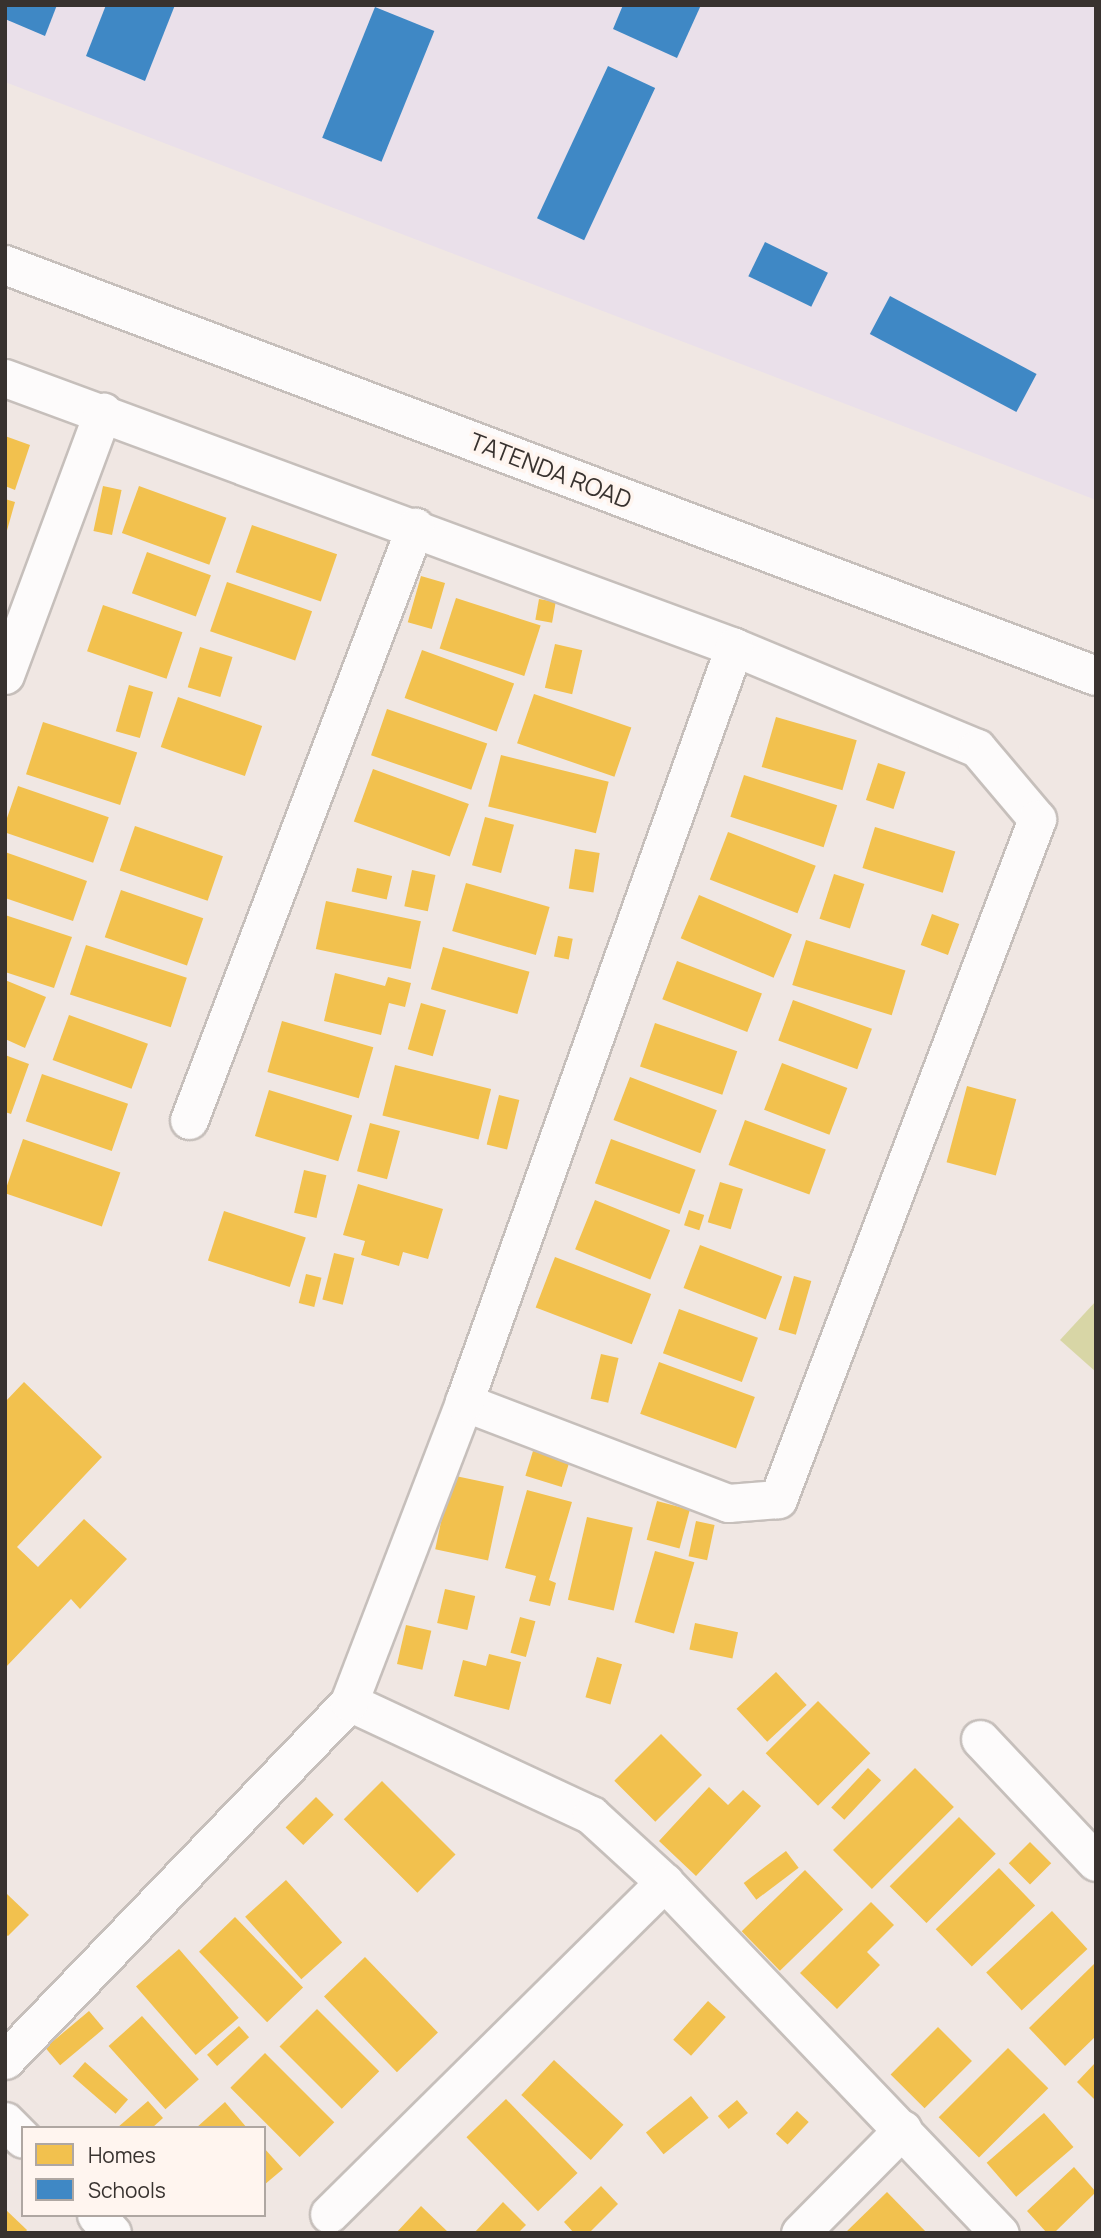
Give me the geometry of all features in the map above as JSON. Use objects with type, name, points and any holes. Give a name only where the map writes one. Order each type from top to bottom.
[{"type":"street","name":"TATENDA ROAD","points":[[5,265],[1096,676]]},
{"type":"street","points":[[5,377],[734,647],[977,748],[1037,819],[778,1499],[728,1503],[464,1402]]},
{"type":"street","points":[[5,676],[103,412]]},
{"type":"street","points":[[189,1120],[415,527]]},
{"type":"street","points":[[5,2060],[349,1702],[464,1402],[734,647]]},
{"type":"street","points":[[349,1702],[591,1815],[664,1882],[1000,2233]]},
{"type":"street","points":[[980,1739],[1096,1862]]},
{"type":"street","points":[[329,2214],[664,1882]]},
{"type":"street","points":[[5,2121],[21,2137]]},
{"type":"street","points":[[800,2233],[903,2129]]},
{"type":"street","points":[[98,2217],[112,2233]]},
{"type":"shaded area","points":[[5,5],[1096,5],[1096,500],[5,82]]},
{"type":"shaded area","points":[[1096,1301],[1096,1372],[1060,1340]]},
{"type":"building: Homes","points":[[5,436],[30,445],[15,490],[5,486]]},
{"type":"building: Homes","points":[[103,486],[122,490],[112,535],[93,531]]},
{"type":"building: Homes","points":[[139,486],[226,518],[209,565],[122,533]]},
{"type":"building: Homes","points":[[5,499],[15,502],[6,534],[5,534]]},
{"type":"building: Homes","points":[[252,525],[337,554],[321,602],[236,572]]},
{"type":"building: Homes","points":[[147,552],[211,575],[196,617],[132,593]]},
{"type":"building: Homes","points":[[421,576],[445,583],[432,629],[408,622]]},
{"type":"building: Homes","points":[[227,582],[312,611],[295,660],[210,631]]},
{"type":"building: Homes","points":[[456,598],[541,626],[524,676],[440,648]]},
{"type":"building: Homes","points":[[539,599],[556,602],[552,623],[535,620]]},
{"type":"building: Homes","points":[[103,605],[182,632],[166,679],[87,651]]},
{"type":"building: Homes","points":[[555,644],[582,650],[572,694],[545,688]]},
{"type":"building: Homes","points":[[200,647],[233,657],[220,697],[188,687]]},
{"type":"building: Homes","points":[[422,650],[514,684],[497,731],[405,698]]},
{"type":"building: Homes","points":[[129,685],[153,692],[140,738],[116,731]]},
{"type":"building: Homes","points":[[534,694],[631,728],[614,777],[517,743]]},
{"type":"building: Homes","points":[[178,697],[262,726],[245,776],[161,747]]},
{"type":"building: Homes","points":[[387,709],[487,744],[471,790],[371,755]]},
{"type":"building: Homes","points":[[776,717],[857,740],[842,790],[762,767]]},
{"type":"building: Homes","points":[[43,722],[137,753],[120,805],[26,774]]},
{"type":"building: Homes","points":[[501,755],[609,782],[596,833],[488,806]]},
{"type":"building: Homes","points":[[878,763],[906,772],[894,809],[866,800]]},
{"type":"building: Homes","points":[[373,769],[469,804],[450,857],[354,822]]},
{"type":"building: Homes","points":[[744,775],[837,805],[824,847],[730,817]]},
{"type":"building: Homes","points":[[18,786],[109,817],[93,863],[5,832],[5,824]]},
{"type":"building: Homes","points":[[485,817],[514,825],[501,873],[472,865]]},
{"type":"building: Homes","points":[[135,826],[223,856],[208,901],[120,870]]},
{"type":"building: Homes","points":[[875,827],[955,852],[943,893],[862,868]]},
{"type":"building: Homes","points":[[728,832],[816,866],[797,913],[710,880]]},
{"type":"building: Homes","points":[[575,849],[600,853],[593,892],[569,889]]},
{"type":"building: Homes","points":[[5,852],[87,881],[73,921],[5,898]]},
{"type":"building: Homes","points":[[357,868],[392,876],[387,899],[352,891]]},
{"type":"building: Homes","points":[[412,870],[435,875],[428,911],[404,906]]},
{"type":"building: Homes","points":[[834,874],[864,884],[850,929],[819,919]]},
{"type":"building: Homes","points":[[466,883],[550,907],[536,955],[452,931]]},
{"type":"building: Homes","points":[[121,890],[203,918],[187,966],[105,937]]},
{"type":"building: Homes","points":[[699,895],[792,934],[774,978],[681,938]]},
{"type":"building: Homes","points":[[326,901],[421,921],[411,969],[316,949]]},
{"type":"building: Homes","points":[[932,914],[959,924],[948,955],[921,945]]},
{"type":"building: Homes","points":[[5,915],[72,937],[54,988],[5,972]]},
{"type":"building: Homes","points":[[558,936],[573,939],[569,959],[554,957]]},
{"type":"building: Homes","points":[[806,940],[905,970],[892,1015],[792,985]]},
{"type":"building: Homes","points":[[86,945],[187,978],[171,1027],[70,994]]},
{"type":"building: Homes","points":[[443,947],[530,972],[517,1014],[431,989]]},
{"type":"building: Homes","points":[[677,961],[762,994],[747,1032],[662,999]]},
{"type":"building: Homes","points":[[335,973],[385,986],[388,977],[411,983],[405,1007],[389,1003],[381,1035],[324,1021]]},
{"type":"building: Homes","points":[[5,980],[46,997],[25,1048],[5,1039]]},
{"type":"building: Homes","points":[[793,1000],[872,1029],[857,1069],[778,1040]]},
{"type":"building: Homes","points":[[421,1003],[446,1010],[433,1056],[408,1049]]},
{"type":"building: Homes","points":[[69,1015],[148,1044],[132,1089],[53,1060]]},
{"type":"building: Homes","points":[[282,1021],[373,1047],[359,1098],[267,1072]]},
{"type":"building: Homes","points":[[655,1023],[737,1051],[722,1095],[640,1066]]},
{"type":"building: Homes","points":[[5,1055],[29,1064],[11,1114],[5,1112]]},
{"type":"building: Homes","points":[[782,1063],[847,1088],[829,1135],[764,1110]]},
{"type":"building: Homes","points":[[395,1065],[491,1089],[478,1139],[382,1115]]},
{"type":"building: Homes","points":[[42,1074],[128,1104],[112,1151],[26,1121]]},
{"type":"building: Homes","points":[[630,1077],[717,1110],[700,1153],[614,1120]]},
{"type":"building: Homes","points":[[967,1086],[1016,1099],[996,1176],[947,1162]]},
{"type":"building: Homes","points":[[269,1090],[352,1115],[338,1161],[255,1136]]},
{"type":"building: Homes","points":[[499,1095],[519,1100],[507,1150],[487,1144]]},
{"type":"building: Homes","points":[[745,1120],[826,1149],[809,1195],[729,1165]]},
{"type":"building: Homes","points":[[370,1123],[400,1131],[387,1179],[357,1171]]},
{"type":"building: Homes","points":[[23,1139],[120,1173],[102,1226],[5,1193]]},
{"type":"building: Homes","points":[[611,1139],[696,1170],[679,1214],[595,1183]]},
{"type":"building: Homes","points":[[304,1170],[326,1175],[317,1218],[294,1213]]},
{"type":"building: Homes","points":[[720,1182],[743,1189],[731,1229],[708,1222]]},
{"type":"building: Homes","points":[[358,1184],[443,1209],[428,1259],[403,1252],[399,1266],[361,1255],[365,1241],[343,1235]]},
{"type":"building: Homes","points":[[595,1200],[670,1230],[650,1279],[575,1249]]},
{"type":"building: Homes","points":[[689,1210],[704,1215],[699,1230],[684,1225]]},
{"type":"building: Homes","points":[[224,1211],[306,1238],[290,1287],[208,1260]]},
{"type":"building: Homes","points":[[700,1245],[782,1277],[766,1319],[684,1288]]},
{"type":"building: Homes","points":[[334,1253],[354,1258],[343,1305],[322,1300]]},
{"type":"building: Homes","points":[[555,1257],[651,1294],[632,1344],[536,1307]]},
{"type":"building: Homes","points":[[306,1274],[322,1278],[314,1307],[299,1303]]},
{"type":"building: Homes","points":[[794,1276],[811,1281],[796,1335],[779,1330]]},
{"type":"building: Homes","points":[[679,1309],[758,1338],[742,1382],[663,1353]]},
{"type":"building: Homes","points":[[601,1354],[619,1358],[608,1403],[591,1399]]},
{"type":"building: Homes","points":[[659,1362],[755,1397],[736,1449],[640,1414]]},
{"type":"building: Homes","points":[[24,1382],[102,1457],[17,1547],[38,1567],[84,1519],[127,1559],[80,1609],[71,1599],[5,1668],[5,1402]]},
{"type":"building: Homes","points":[[533,1451],[569,1462],[562,1487],[525,1476]]},
{"type":"building: Homes","points":[[451,1475],[504,1486],[488,1561],[435,1549]]},
{"type":"building: Homes","points":[[527,1490],[572,1502],[549,1580],[556,1583],[550,1606],[529,1601],[536,1576],[505,1568]]},
{"type":"building: Homes","points":[[657,1501],[690,1510],[679,1548],[647,1540]]},
{"type":"building: Homes","points":[[587,1517],[633,1528],[614,1610],[568,1600]]},
{"type":"building: Homes","points":[[696,1521],[715,1525],[707,1560],[689,1556]]},
{"type":"building: Homes","points":[[655,1551],[694,1562],[674,1633],[635,1622]]},
{"type":"building: Homes","points":[[445,1589],[475,1596],[467,1630],[437,1623]]},
{"type":"building: Homes","points":[[520,1617],[535,1621],[526,1657],[510,1653]]},
{"type":"building: Homes","points":[[695,1623],[738,1632],[732,1659],[689,1649]]},
{"type":"building: Homes","points":[[406,1625],[431,1631],[422,1670],[397,1664]]},
{"type":"building: Homes","points":[[489,1654],[521,1662],[509,1710],[454,1696],[463,1660],[486,1666]]},
{"type":"building: Homes","points":[[597,1657],[622,1664],[610,1705],[585,1697]]},
{"type":"building: Homes","points":[[776,1672],[807,1705],[767,1742],[737,1709]]},
{"type":"building: Homes","points":[[818,1701],[870,1753],[818,1806],[766,1753]]},
{"type":"building: Homes","points":[[661,1734],[702,1775],[655,1822],[614,1781]]},
{"type":"building: Homes","points":[[868,1768],[881,1780],[844,1820],[831,1807]]},
{"type":"building: Homes","points":[[915,1768],[954,1807],[872,1889],[833,1850]]},
{"type":"building: Homes","points":[[382,1781],[456,1855],[417,1893],[344,1819]]},
{"type":"building: Homes","points":[[709,1787],[728,1805],[743,1790],[761,1806],[696,1876],[659,1841]]},
{"type":"building: Homes","points":[[316,1797],[334,1815],[303,1845],[286,1827]]},
{"type":"building: Homes","points":[[959,1817],[996,1854],[926,1923],[890,1886]]},
{"type":"building: Homes","points":[[1030,1842],[1051,1863],[1030,1884],[1009,1863]]},
{"type":"building: Homes","points":[[786,1851],[799,1868],[756,1900],[744,1883]]},
{"type":"building: Homes","points":[[999,1868],[1035,1905],[972,1967],[936,1929]]},
{"type":"building: Homes","points":[[805,1870],[843,1910],[780,1971],[742,1931]]},
{"type":"building: Homes","points":[[286,1880],[342,1942],[301,1979],[245,1917]]},
{"type":"building: Homes","points":[[7,1894],[29,1915],[8,1936],[5,1934]]},
{"type":"building: Homes","points":[[871,1902],[894,1925],[867,1952],[880,1965],[837,2009],[800,1973]]},
{"type":"building: Homes","points":[[1052,1911],[1087,1949],[1022,2010],[986,1972]]},
{"type":"building: Homes","points":[[235,1917],[303,1987],[267,2022],[199,1952]]},
{"type":"building: Homes","points":[[179,1949],[239,2018],[196,2055],[136,1986]]},
{"type":"building: Homes","points":[[365,1957],[438,2033],[397,2072],[324,1997]]},
{"type":"building: Homes","points":[[1096,1962],[1096,2036],[1065,2066],[1029,2028]]},
{"type":"building: Homes","points":[[708,2001],[726,2017],[691,2056],[673,2040]]},
{"type":"building: Homes","points":[[317,2009],[379,2071],[342,2109],[280,2046]]},
{"type":"building: Homes","points":[[89,2011],[104,2029],[60,2065],[45,2048]]},
{"type":"building: Homes","points":[[142,2016],[199,2079],[165,2109],[109,2046]]},
{"type":"building: Homes","points":[[239,2026],[249,2037],[217,2066],[207,2055]]},
{"type":"building: Homes","points":[[938,2027],[972,2061],[925,2108],[891,2074]]},
{"type":"building: Homes","points":[[1008,2048],[1048,2088],[979,2158],[939,2117]]},
{"type":"building: Homes","points":[[265,2053],[334,2122],[300,2157],[230,2088]]},
{"type":"building: Homes","points":[[554,2060],[623,2125],[591,2160],[521,2095]]},
{"type":"building: Homes","points":[[85,2062],[128,2099],[116,2114],[73,2076]]},
{"type":"building: Homes","points":[[1096,2062],[1096,2101],[1077,2082]]},
{"type":"building: Homes","points":[[691,2096],[709,2118],[664,2154],[646,2133]]},
{"type":"building: Homes","points":[[506,2099],[578,2173],[538,2211],[466,2137]]},
{"type":"building: Homes","points":[[737,2100],[748,2113],[729,2129],[718,2116]]},
{"type":"building: Homes","points":[[148,2101],[163,2118],[154,2126],[119,2126]]},
{"type":"building: Homes","points":[[225,2102],[245,2126],[198,2126]]},
{"type":"building: Homes","points":[[797,2111],[809,2122],[788,2145],[776,2134]]},
{"type":"building: Homes","points":[[1044,2113],[1074,2147],[1016,2197],[987,2163]]},
{"type":"building: Homes","points":[[266,2150],[283,2169],[266,2183]]},
{"type":"building: Homes","points":[[1074,2167],[1096,2192],[1054,2233],[1047,2233],[1027,2211]]},
{"type":"building: Homes","points":[[601,2186],[618,2204],[589,2233],[574,2233],[564,2222]]},
{"type":"building: Homes","points":[[887,2192],[927,2233],[845,2233]]},
{"type":"building: Homes","points":[[503,2202],[526,2225],[518,2233],[474,2233]]},
{"type":"building: Homes","points":[[421,2206],[449,2233],[396,2233]]},
{"type":"building: Homes","points":[[5,2209],[27,2230],[25,2233],[5,2233]]},
{"type":"building: Schools","points":[[5,5],[57,5],[45,36],[5,19]]},
{"type":"building: Schools","points":[[106,5],[175,5],[145,81],[86,56]]},
{"type":"building: Schools","points":[[623,5],[701,5],[677,58],[613,29]]},
{"type":"building: Schools","points":[[375,7],[434,31],[382,162],[322,138]]},
{"type":"building: Schools","points":[[608,66],[655,88],[584,240],[537,218]]},
{"type":"building: Schools","points":[[765,242],[828,273],[811,307],[748,276]]},
{"type":"building: Schools","points":[[890,296],[1037,374],[1016,412],[870,334]]}]
